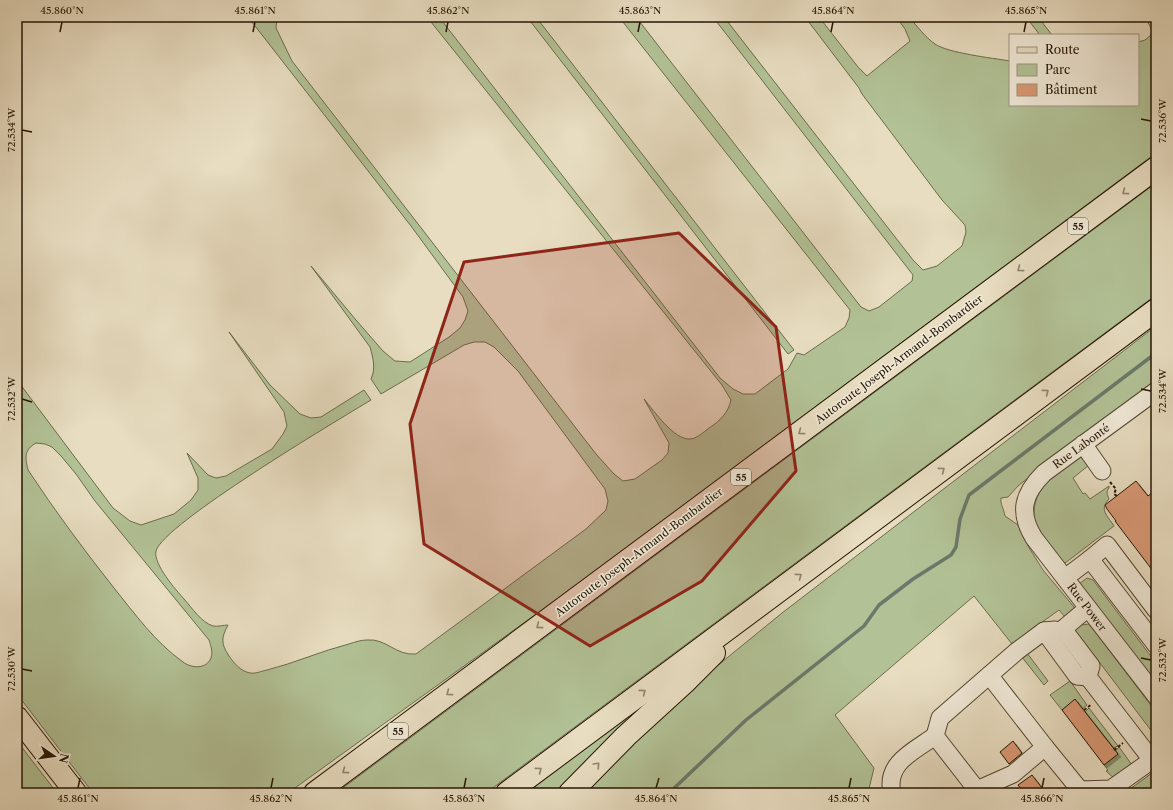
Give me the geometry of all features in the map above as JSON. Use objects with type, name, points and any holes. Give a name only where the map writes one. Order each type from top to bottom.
[{"type":"highway","name":"Autoroute Joseph-Armand-Bombardier","points":[[315,793],[1156,168]]},
{"type":"highway","points":[[507,793],[1156,310]]},
{"type":"highway","points":[[570,793],[626,736],[684,683],[767,600]]},
{"type":"main road","points":[[17,717],[76,793]]},
{"type":"street","name":"Rue Labonté","points":[[1024,514],[1028,493],[1034,483],[1044,473],[1156,391]]},
{"type":"street","points":[[1083,444],[1107,478]]},
{"type":"street","name":"Rue Power","points":[[1024,514],[1030,531],[1156,695]]},
{"type":"street","points":[[1065,578],[1107,545],[1156,610]]},
{"type":"street","points":[[1090,559],[1156,645]]},
{"type":"street","points":[[892,793],[891,777],[896,765],[935,736],[940,718],[1017,651],[1044,631],[1062,629],[1088,608]]},
{"type":"street","points":[[1062,629],[1091,666],[1088,677]]},
{"type":"street","points":[[989,676],[1046,747],[1078,791],[1111,789],[1154,758],[1088,677],[1077,676],[1044,631]]},
{"type":"street","points":[[935,736],[975,792],[1013,774],[1046,747]]},
{"type":"path","points":[[1107,478],[1116,489],[1114,494],[1117,496]]},
{"type":"path","points":[[1084,710],[1089,706]]},
{"type":"path","points":[[1114,750],[1118,746]]},
{"type":"highlighted area","points":[[679,233],[776,327],[796,471],[702,581],[590,646],[424,544],[410,424],[464,262]]},
{"type":"green space","points":[[248,17],[277,17],[276,28],[292,61],[596,454],[614,474],[623,481],[635,479],[662,460],[668,453],[669,443],[644,399],[671,430],[677,435],[690,439],[700,435],[717,422],[726,413],[731,400],[722,385],[427,17],[439,17],[720,378],[733,389],[743,394],[755,394],[788,369],[797,353],[804,355],[845,327],[849,318],[850,310],[619,17],[636,17],[861,307],[869,311],[879,307],[912,281],[913,275],[713,17],[724,17],[913,260],[923,270],[937,266],[962,246],[966,232],[965,225],[942,200],[805,17],[819,17],[858,67],[867,76],[910,41],[905,29],[896,17],[909,17],[928,38],[941,47],[971,55],[1009,61],[1009,106],[1139,106],[1139,42],[1145,40],[1151,35],[1152,30],[1145,17],[1156,17],[1156,153],[575,586],[288,793],[93,793],[17,694],[17,380],[113,508],[130,521],[141,525],[174,514],[191,500],[198,490],[198,478],[187,453],[208,475],[216,478],[226,476],[272,449],[287,426],[284,412],[229,332],[270,385],[300,414],[311,418],[321,417],[364,390],[371,400],[290,449],[218,497],[188,519],[166,538],[156,551],[156,556],[161,570],[197,614],[213,626],[228,625],[223,637],[224,648],[238,666],[250,673],[256,673],[277,667],[362,640],[374,640],[409,654],[416,654],[586,529],[606,510],[608,501],[605,489],[518,371],[494,347],[485,342],[474,342],[464,345],[381,394],[371,379],[374,367],[370,347],[311,266],[383,351],[395,361],[410,362],[449,337],[460,328],[468,311],[463,297],[411,226]],"holes":[[[36,443],[45,444],[52,447],[76,474],[95,501],[209,640],[212,649],[212,656],[206,665],[198,667],[190,666],[163,646],[130,608],[70,530],[28,470],[26,461],[27,451]]]},
{"type":"green space","points":[[527,17],[536,17],[794,350],[788,354]]},
{"type":"green space","points":[[1026,17],[1038,17],[1051,34],[1039,34]]},
{"type":"green space","points":[[1156,183],[1156,295],[486,793],[336,793]]},
{"type":"green space","points":[[1156,326],[1156,383],[1039,469],[1018,486],[1008,497],[1001,498],[1005,516],[1018,525],[1028,546],[1043,570],[1074,607],[1074,611],[1066,618],[1059,610],[1012,644],[974,596],[835,715],[874,768],[868,793],[583,793],[695,684],[782,613]]},
{"type":"green space","points":[[1082,456],[1089,465],[1073,478],[1083,494],[1085,493],[1090,499],[1109,486],[1107,493],[1109,499],[1104,509],[1114,526],[1065,563],[1062,563],[1036,528],[1034,522],[1035,502],[1039,493],[1050,479]]},
{"type":"green space","points":[[1087,578],[1093,580],[1156,663],[1156,675],[1151,678],[1079,584]]},
{"type":"green space","points":[[1089,624],[1156,712],[1156,737],[1075,630],[1081,625]]},
{"type":"green space","points":[[1027,653],[1048,681],[1044,685],[1021,656]]},
{"type":"green space","points":[[1070,681],[1087,705],[1082,709],[1075,700],[1062,710],[1050,695]]},
{"type":"green space","points":[[1089,708],[1118,746],[1113,748],[1085,712]]},
{"type":"green space","points":[[628,716],[632,722],[561,793],[526,793]]},
{"type":"green space","points":[[17,741],[57,793],[17,793]]},
{"type":"green space","points":[[1119,747],[1132,765],[1115,779],[1106,771],[1108,770],[1104,765]]},
{"type":"green space","points":[[1156,770],[1156,793],[1126,792]]},
{"type":"building","points":[[1136,481],[1148,496],[1156,490],[1156,575],[1115,521],[1105,505]]},
{"type":"building","points":[[1075,699],[1118,754],[1104,765],[1062,710]]},
{"type":"building","points":[[1013,741],[1022,753],[1009,764],[1000,752]]},
{"type":"building","points":[[1032,775],[1046,793],[1024,793],[1018,785]]},
{"type":"waterway","points":[[669,793],[746,720],[864,626],[879,605],[913,579],[951,555],[956,547],[960,519],[969,495],[1156,353]]}]
